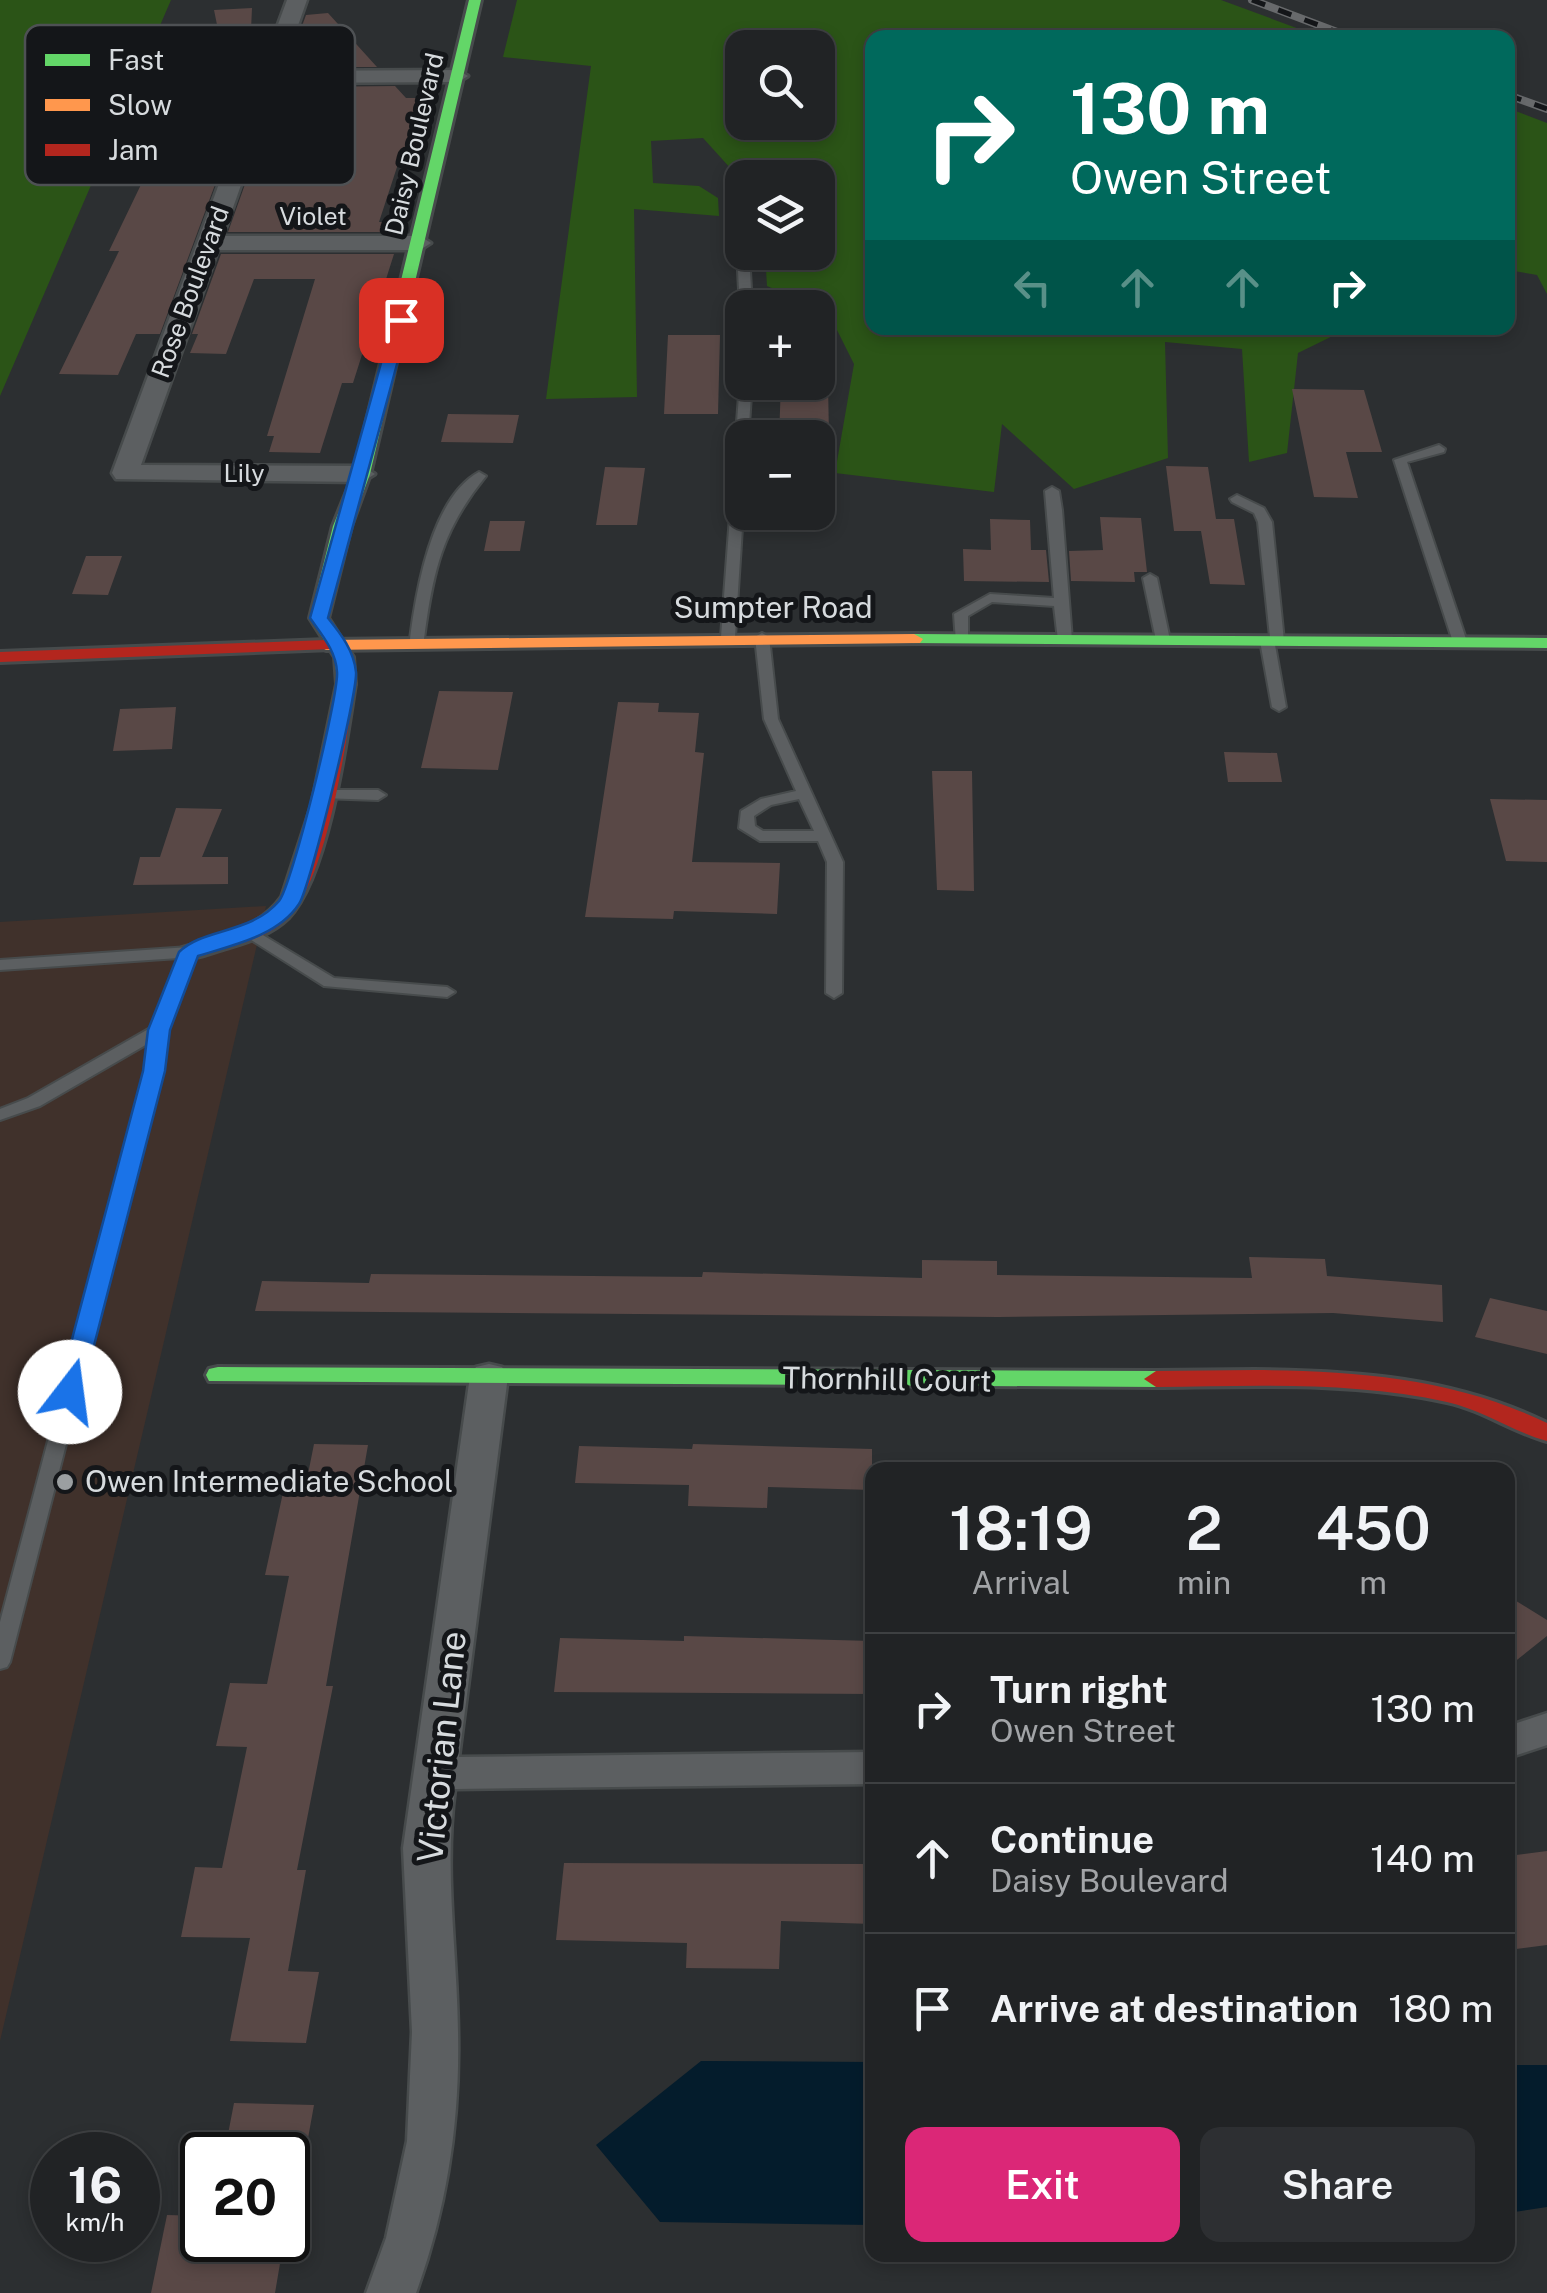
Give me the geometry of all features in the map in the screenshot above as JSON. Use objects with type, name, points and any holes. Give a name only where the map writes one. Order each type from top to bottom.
[{"type":"street","name":"Rose Boulevard","points":[[288,25],[297,0]]},
{"type":"street","name":"Daisy Boulevard","points":[[337,640],[319,618],[337,562],[350,496],[362,474],[475,0]]},
{"type":"street","points":[[355,77],[458,76]]},
{"type":"street","name":"Rose Boulevard","points":[[125,473],[228,185]]},
{"type":"street","name":"Violet","points":[[206,244],[420,242]]},
{"type":"street","name":"Lily","points":[[125,473],[362,474]]},
{"type":"street","name":"Sumpter Road","points":[[0,657],[418,639],[762,637],[1547,643]]},
{"type":"street","points":[[189,952],[251,932],[291,902],[347,673],[337,640]]},
{"type":"street","name":"Thornhill Court","points":[[218,1375],[1358,1380],[1456,1397],[1532,1423],[1547,1433]]},
{"type":"street","name":"Victorian Lane","points":[[391,2293],[411,2238],[431,2141],[436,2086],[425,1848],[489,1376]]},
{"type":"street","points":[[1515,1740],[1547,1728]]},
{"type":"street","points":[[436,1773],[865,1768]]},
{"type":"lane","points":[[728,637],[745,400]]},
{"type":"lane","points":[[1439,450],[1400,460],[1422,537],[1460,642]]},
{"type":"lane","points":[[418,639],[426,580],[446,519],[457,497],[478,476]]},
{"type":"lane","points":[[1052,491],[1061,534],[1059,602],[1065,640]]},
{"type":"lane","points":[[1237,498],[1259,511],[1265,522],[1279,707]]},
{"type":"lane","points":[[1150,578],[1162,640]]},
{"type":"lane","points":[[962,639],[961,614],[990,598],[1059,602]]},
{"type":"lane","points":[[762,637],[771,718],[835,862],[834,993]]},
{"type":"lane","points":[[802,794],[746,814],[748,828],[760,836],[822,836]]},
{"type":"lane","points":[[320,795],[378,796]]},
{"type":"lane","points":[[251,932],[330,982],[446,992]]},
{"type":"lane","points":[[0,965],[189,952],[159,1030],[154,1071],[0,1662]]},
{"type":"lane","points":[[0,1115],[34,1102],[159,1030]]},
{"type":"shaded area","name":"Owen Intermediate School","points":[[266,906],[0,2041],[0,922]]},
{"type":"green space","points":[[0,0],[171,0],[160,25],[25,25],[25,185],[91,185],[0,396]]},
{"type":"green space","points":[[517,0],[1221,0],[1302,30],[865,30],[865,335],[1335,335],[1298,353],[1287,453],[1249,462],[1242,349],[1165,342],[1168,458],[1074,489],[1002,424],[994,492],[835,473],[854,364],[835,326],[835,290],[776,290],[767,286],[766,270],[835,270],[835,160],[725,162],[703,138],[651,141],[653,183],[699,186],[718,198],[719,216],[634,209],[637,397],[546,399],[591,66],[503,57]]},
{"type":"green space","points":[[1515,111],[1547,123],[1547,294],[1537,275],[1515,271]]},
{"type":"water","points":[[701,2061],[865,2062],[865,2225],[660,2222],[596,2145]]},
{"type":"water","points":[[1515,2065],[1547,2065],[1547,2207],[1515,2212]]},
{"type":"building","points":[[252,8],[251,25],[217,25],[214,10]]},
{"type":"building","points":[[328,13],[339,25],[302,25],[306,15]]},
{"type":"building","points":[[355,43],[377,67],[355,67]]},
{"type":"building","points":[[355,86],[395,86],[406,98],[433,98],[418,151],[410,164],[398,164],[379,222],[402,222],[399,232],[228,232],[245,185],[355,185]]},
{"type":"building","points":[[141,185],[215,185],[160,334],[136,334],[118,375],[59,374],[119,251],[109,251]]},
{"type":"building","points":[[221,254],[394,254],[353,383],[342,383],[320,453],[269,452],[274,436],[267,436],[315,279],[254,279],[226,354],[190,353],[198,334],[192,334]]},
{"type":"building","points":[[668,335],[720,335],[718,414],[664,414]]},
{"type":"building","points":[[1292,389],[1364,390],[1382,452],[1346,452],[1358,498],[1314,497]]},
{"type":"building","points":[[780,400],[828,400],[829,420],[780,420]]},
{"type":"building","points":[[448,414],[519,415],[513,443],[441,442]]},
{"type":"building","points":[[1166,466],[1208,467],[1216,519],[1234,519],[1245,585],[1210,584],[1201,531],[1174,531]]},
{"type":"building","points":[[605,467],[645,468],[637,525],[596,525]]},
{"type":"building","points":[[1100,517],[1141,518],[1147,572],[1134,572],[1135,582],[1071,581],[1069,551],[1103,550]]},
{"type":"building","points":[[990,519],[1030,520],[1031,550],[1046,550],[1049,582],[964,581],[963,549],[991,550]]},
{"type":"building","points":[[490,521],[525,521],[520,551],[484,551]]},
{"type":"building","points":[[86,556],[122,556],[108,595],[72,594]]},
{"type":"building","points":[[439,691],[513,692],[498,770],[421,768]]},
{"type":"building","points":[[618,702],[659,703],[658,712],[699,713],[695,752],[704,753],[692,862],[780,863],[777,914],[674,911],[673,919],[585,917]]},
{"type":"building","points":[[176,707],[172,749],[113,751],[120,709]]},
{"type":"building","points":[[1224,752],[1277,753],[1282,782],[1228,782]]},
{"type":"building","points":[[932,771],[972,771],[974,891],[937,890]]},
{"type":"building","points":[[1490,799],[1547,800],[1547,862],[1506,861]]},
{"type":"building","points":[[176,808],[222,809],[202,857],[228,857],[228,884],[133,885],[140,857],[160,857]]},
{"type":"building","points":[[1249,1257],[1325,1259],[1327,1276],[1442,1285],[1443,1322],[1333,1313],[998,1317],[255,1311],[262,1281],[369,1283],[371,1274],[702,1277],[703,1272],[922,1278],[922,1260],[997,1261],[997,1275],[1252,1278]]},
{"type":"building","points":[[1490,1298],[1547,1311],[1547,1354],[1475,1337]]},
{"type":"building","points":[[314,1444],[368,1445],[326,1686],[333,1686],[297,1870],[306,1870],[288,1971],[319,1972],[306,2043],[230,2041],[250,1938],[181,1937],[195,1867],[222,1868],[247,1747],[216,1746],[230,1683],[267,1684],[289,1576],[265,1575],[286,1479],[307,1479]]},
{"type":"building","points":[[693,1444],[872,1449],[872,1462],[865,1462],[865,1490],[768,1487],[767,1508],[688,1506],[689,1485],[575,1483],[579,1446],[692,1449]]},
{"type":"building","points":[[1515,1600],[1547,1620],[1547,1636],[1515,1661]]},
{"type":"building","points":[[684,1636],[865,1641],[865,1694],[554,1692],[560,1638],[684,1641]]},
{"type":"building","points":[[1547,1851],[1547,1945],[1515,1949],[1515,1855]]},
{"type":"building","points":[[564,1863],[865,1864],[865,1924],[781,1921],[779,1969],[686,1968],[687,1943],[556,1940]]},
{"type":"building","points":[[234,2103],[314,2105],[309,2132],[228,2132]]},
{"type":"building","points":[[167,2215],[180,2215],[180,2262],[280,2262],[275,2293],[151,2293]]},
{"type":"railway","points":[[1252,0],[1332,30]]},
{"type":"railway","points":[[1515,98],[1547,109]]},
{"type":"traffic: fast","points":[[346,684],[344,657],[319,618],[342,526],[362,474],[475,0]]},
{"type":"traffic: fast","points":[[914,639],[1547,643]]},
{"type":"traffic: fast","points":[[218,1375],[1156,1379]]},
{"type":"traffic: slow","points":[[326,645],[914,639]]},
{"type":"traffic: jam","points":[[0,657],[326,645]]},
{"type":"traffic: jam","points":[[189,952],[261,928],[281,913],[292,897],[322,805],[346,684]]},
{"type":"traffic: jam","points":[[1156,1379],[1306,1379],[1407,1386],[1502,1411],[1547,1433]]},
{"type":"place","name":"Owen Intermediate School","points":[[65,1482]]},
{"type":"route","points":[[70,1392],[154,1071],[159,1030],[189,952],[251,932],[291,902],[307,851],[347,673],[337,640],[319,618],[337,562],[350,496],[362,474],[401,320]]}]
